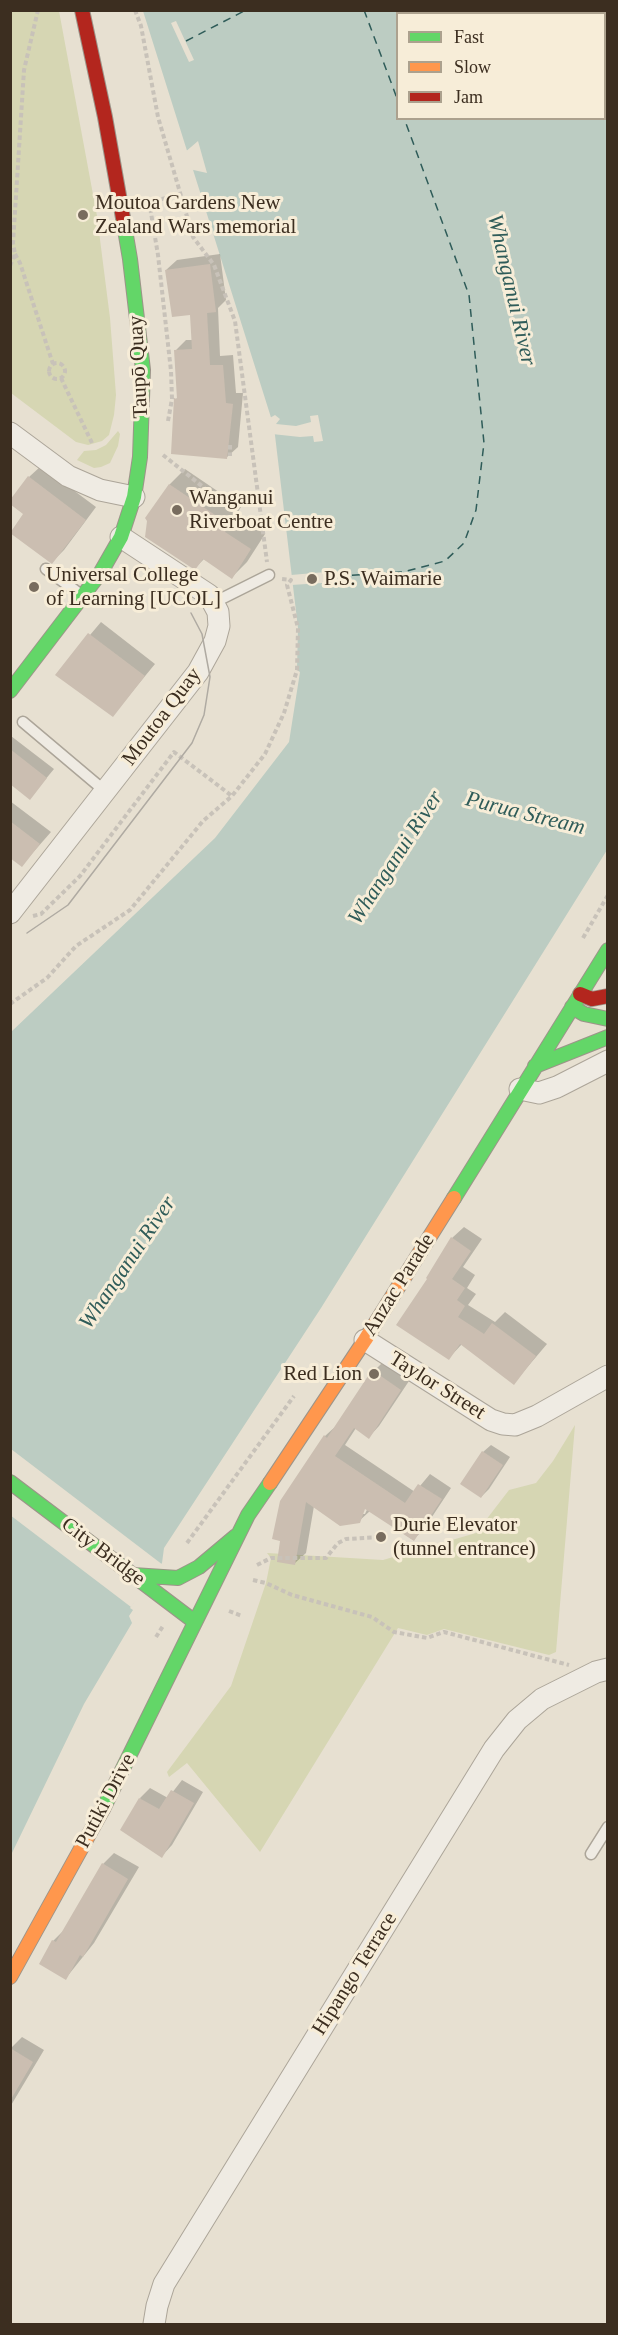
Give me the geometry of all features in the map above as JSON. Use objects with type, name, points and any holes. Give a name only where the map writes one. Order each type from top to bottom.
[{"type":"main road","name":"Taupō Quay","points":[[10,691],[101,572],[121,537],[134,497],[141,446],[143,370],[130,259],[105,117],[82,10]]},
{"type":"main road","name":"Anzac Parade","points":[[195,1622],[248,1515],[365,1340],[608,950]]},
{"type":"main road","points":[[580,994],[592,999],[608,996]]},
{"type":"main road","points":[[572,1007],[585,1014],[608,1019]]},
{"type":"main road","points":[[535,1066],[608,1037]]},
{"type":"main road","name":"City Bridge","points":[[10,1482],[133,1575],[150,1582],[195,1622]]},
{"type":"main road","points":[[150,1582],[178,1578],[190,1573],[236,1536]]},
{"type":"main road","name":"Putiki Drive","points":[[10,1977],[110,1796],[183,1651],[195,1622]]},
{"type":"street","points":[[10,432],[68,476],[100,490],[134,497]]},
{"type":"street","points":[[121,537],[191,581],[209,595],[213,603]]},
{"type":"street","name":"Moutoa Quay","points":[[18,904],[106,792],[207,657],[219,626],[218,612],[213,603]]},
{"type":"street","points":[[520,1089],[539,1093],[557,1087],[608,1061]]},
{"type":"street","name":"Taylor Street","points":[[365,1340],[491,1420],[503,1424],[515,1425],[537,1416],[608,1376]]},
{"type":"street","name":"Hipango Terrace","points":[[154,2325],[164,2284],[494,1749],[517,1720],[542,1699],[596,1672],[608,1669]]},
{"type":"lane","points":[[46,569],[83,596]]},
{"type":"lane","points":[[213,603],[269,574]]},
{"type":"lane","points":[[22,722],[106,792]]},
{"type":"lane","points":[[591,1854],[608,1827]]},
{"type":"path","points":[[38,10],[24,70],[13,243],[53,364]]},
{"type":"path","points":[[10,1005],[47,978],[76,946],[130,910],[203,821],[232,796],[265,754],[284,713],[297,670],[298,628],[287,585],[291,580],[273,578],[269,574],[235,321],[214,265],[193,237],[158,117],[141,26],[135,10]]},
{"type":"path","points":[[121,207],[181,195]]},
{"type":"path","points":[[10,266],[15,254]]},
{"type":"path","points":[[61,363],[65,367],[66,372],[62,378],[53,378],[49,374],[49,368],[53,364],[61,363]]},
{"type":"path","points":[[62,378],[92,443]]},
{"type":"path","points":[[230,445],[230,456]]},
{"type":"path","points":[[141,446],[152,447],[252,526],[261,525]]},
{"type":"path","points":[[18,904],[41,914],[80,876],[174,753],[232,796]]},
{"type":"path","points":[[577,948],[608,895]]},
{"type":"path","points":[[184,1548],[295,1395]]},
{"type":"path","points":[[257,1565],[271,1558],[326,1558],[338,1543],[346,1539],[381,1537]]},
{"type":"path","points":[[253,1580],[266,1582],[292,1595],[372,1617],[394,1632],[428,1638],[444,1632],[561,1663]]},
{"type":"path","points":[[224,1610],[242,1616]]},
{"type":"green space","points":[[10,11],[59,11],[97,216],[110,318],[116,395],[109,435],[102,441],[88,445],[76,442],[11,393]]},
{"type":"green space","points":[[118,431],[120,434],[118,446],[110,463],[94,468],[77,460],[84,451],[96,450],[106,445]]},
{"type":"green space","points":[[575,1425],[556,1652],[549,1655],[444,1629],[427,1635],[398,1628],[260,1852],[187,1763],[169,1777],[167,1772],[231,1686],[266,1583],[271,1558],[267,1553],[383,1560],[476,1533],[509,1490],[536,1483],[553,1461]]},
{"type":"water","points":[[143,11],[607,11],[607,850],[321,1308],[164,1548],[162,1563],[130,1608],[133,1610],[129,1616],[132,1623],[84,1704],[11,1855],[11,1032],[215,838],[289,742],[300,672],[297,670],[298,628],[274,427]]},
{"type":"pier","points":[[176,21],[194,60],[189,62],[171,23]]},
{"type":"pier","points":[[198,141],[207,173],[189,169],[184,153]]},
{"type":"pier","points":[[275,415],[280,419],[276,424],[296,426],[311,422],[310,416],[318,415],[323,441],[314,442],[313,436],[272,434],[268,419]]},
{"type":"pier","points":[[337,571],[338,582],[291,585],[291,575]]},
{"type":"pier","points":[[11,1449],[163,1565],[131,1607],[10,1515]]},
{"type":"building","points":[[210,264],[216,312],[207,313],[210,365],[223,365],[226,403],[233,404],[227,459],[171,454],[174,398],[177,399],[174,350],[192,349],[190,315],[172,317],[165,270]]},
{"type":"building","points":[[28,476],[86,520],[52,564],[10,533],[23,514],[10,504],[10,500]]},
{"type":"building","points":[[169,484],[227,523],[224,527],[225,532],[251,549],[232,579],[203,559],[195,570],[145,537],[147,521],[145,518]]},
{"type":"building","points":[[88,633],[145,676],[113,717],[55,675]]},
{"type":"building","points":[[10,749],[47,778],[30,800],[10,784]]},
{"type":"building","points":[[10,821],[40,844],[22,867],[10,858]]},
{"type":"building","points":[[451,1237],[471,1251],[452,1279],[465,1288],[457,1300],[465,1306],[458,1317],[484,1334],[492,1323],[536,1356],[514,1385],[460,1344],[449,1360],[396,1325],[427,1279]]},
{"type":"building","points":[[372,1370],[401,1390],[369,1439],[354,1428],[335,1456],[405,1503],[418,1484],[442,1499],[414,1541],[365,1509],[360,1523],[340,1526],[306,1502],[295,1565],[277,1562],[280,1541],[272,1539],[280,1501],[324,1435],[327,1438]]},
{"type":"building","points":[[482,1451],[503,1465],[481,1498],[460,1484]]},
{"type":"building","points":[[171,1790],[194,1803],[162,1858],[120,1830],[139,1798],[159,1809]]},
{"type":"building","points":[[102,1863],[128,1879],[83,1957],[80,1955],[66,1980],[39,1964],[52,1940],[56,1942]]},
{"type":"building","points":[[10,2048],[33,2062],[10,2101]]},
{"type":"ferry route","points":[[186,41],[246,10]]},
{"type":"ferry route","points":[[364,10],[396,96]]},
{"type":"ferry route","points":[[338,576],[403,572],[445,561],[464,543],[476,510],[484,443],[469,295],[405,120]]},
{"type":"tram line","points":[[27,933],[68,905],[192,743],[204,715],[210,677],[202,634],[191,613]]},
{"type":"traffic: fast","points":[[10,691],[101,572],[121,537],[134,497],[140,457],[143,370],[123,218]]},
{"type":"traffic: fast","points":[[454,1198],[608,950]]},
{"type":"traffic: fast","points":[[572,1007],[584,1014],[608,1019]]},
{"type":"traffic: fast","points":[[535,1066],[608,1037]]},
{"type":"traffic: fast","points":[[10,1482],[195,1622]]},
{"type":"traffic: fast","points":[[103,1809],[248,1515],[270,1483]]},
{"type":"traffic: fast","points":[[133,1575],[178,1578],[199,1567],[236,1536]]},
{"type":"traffic: slow","points":[[270,1483],[365,1340],[454,1198]]},
{"type":"traffic: slow","points":[[10,1977],[103,1809]]},
{"type":"traffic: jam","points":[[82,10],[105,117],[123,218]]},
{"type":"traffic: jam","points":[[580,994],[592,999],[608,996]]},
{"type":"place","name":"Moutoa Gardens New Zealand Wars memorial","points":[[83,215]]},
{"type":"place","name":"Wanganui Riverboat Centre","points":[[177,510]]},
{"type":"place","name":"P.S. Waimarie","points":[[312,579]]},
{"type":"place","name":"Universal College of Learning [UCOL]","points":[[34,587]]},
{"type":"place","name":"Red Lion","points":[[374,1374]]},
{"type":"place","name":"Durie Elevator (tunnel entrance)","points":[[381,1537]]},
{"type":"water label","name":"Whanganui River","points":[[511,290]]},
{"type":"water label","name":"Purua Stream","points":[[525,814]]},
{"type":"water label","name":"Whanganui River","points":[[396,858]]},
{"type":"water label","name":"Whanganui River","points":[[128,1263]]}]
